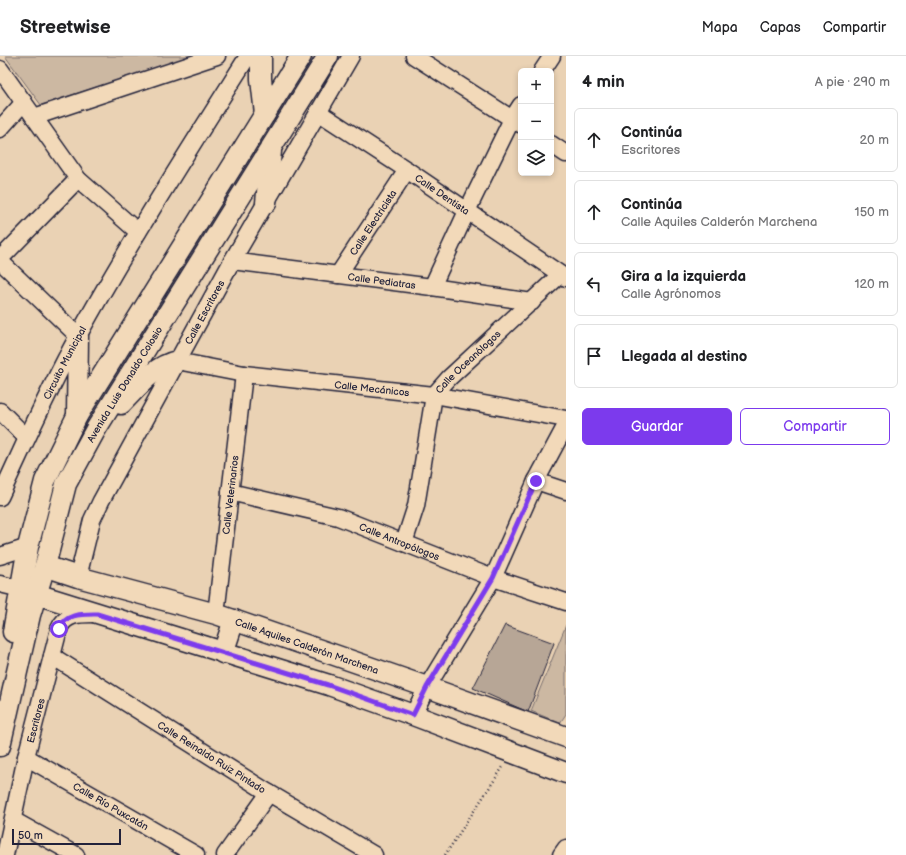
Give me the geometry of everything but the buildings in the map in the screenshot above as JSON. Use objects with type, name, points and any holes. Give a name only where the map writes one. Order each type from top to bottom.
[{"type":"main road","points":[[261,56],[261,79],[265,114]]},
{"type":"main road","name":"Avenida Luis Donaldo Colosio","points":[[0,746],[28,592],[28,547],[45,481],[77,416],[301,56]]},
{"type":"main road","name":"Avenida Luis Donaldo Colosio","points":[[28,592],[45,566],[66,484],[96,429],[328,56]]},
{"type":"main road","points":[[266,203],[272,146]]},
{"type":"main road","points":[[77,416],[78,336]]},
{"type":"main road","points":[[96,429],[138,386],[160,368],[170,362],[177,361]]},
{"type":"main road","name":"Calle Aquiles Calderón Marchena","points":[[45,566],[78,577],[225,618],[427,687],[566,737]]},
{"type":"main road","points":[[28,592],[328,685],[413,715],[566,773]]},
{"type":"main road","name":"Avenida Luis Donaldo Colosio","points":[[0,694],[23,614]]},
{"type":"main road","points":[[223,653],[225,618]]},
{"type":"street","points":[[34,117],[217,56]]},
{"type":"street","name":"Calle Escritores","points":[[78,577],[92,520],[232,261],[351,56]]},
{"type":"street","points":[[414,56],[516,122],[467,211],[432,287]]},
{"type":"street","points":[[544,68],[552,56]]},
{"type":"street","name":"Circuito Municipal","points":[[0,497],[27,438],[78,336],[241,59]]},
{"type":"street","points":[[0,69],[78,179],[138,232]]},
{"type":"street","points":[[0,129],[24,102]]},
{"type":"street","name":"Calle Dentista","points":[[318,112],[408,170],[563,276]]},
{"type":"street","points":[[554,146],[566,154]]},
{"type":"street","name":"Calle Electricista","points":[[338,275],[408,170]]},
{"type":"street","points":[[78,179],[0,260],[78,336]]},
{"type":"street","name":"Calle Pediatras","points":[[232,261],[432,287],[532,302]]},
{"type":"street","name":"Calle Oceanólogos","points":[[404,543],[416,506],[434,395],[448,378],[563,276]]},
{"type":"street","name":"Calle Mecánicos","points":[[177,361],[244,374],[434,395],[566,419]]},
{"type":"street","name":"Calle Veterinarios","points":[[225,618],[230,492],[244,374]]},
{"type":"street","points":[[0,411],[27,438]]},
{"type":"street","points":[[413,715],[427,687],[493,578],[536,481],[566,426]]},
{"type":"street","points":[[536,481],[566,491]]},
{"type":"street","name":"Calle Antropólogos","points":[[230,492],[338,517],[493,578],[566,602]]},
{"type":"street","points":[[0,556],[28,547]]},
{"type":"street","points":[[0,584],[28,592]]},
{"type":"street","name":"Escritores","points":[[5,855],[26,757],[59,629],[66,618],[74,615],[97,614]]},
{"type":"street","name":"Calle Reinaldo Ruiz Pintado","points":[[52,656],[269,793],[374,855]]},
{"type":"street","name":"Calle Río Puxcatán","points":[[26,757],[196,855]]},
{"type":"street","points":[[225,855],[269,793]]},
{"type":"street","points":[[0,840],[5,836],[12,822],[76,855]]},
{"type":"street","points":[[561,855],[566,848]]},
{"type":"path","points":[[445,855],[512,753]]},
{"type":"shaded area","points":[[5,56],[192,56],[41,105]]},
{"type":"shaded area","points":[[566,625],[566,714],[560,723],[531,711]]},
{"type":"route","points":[[59,629],[63,621],[70,616],[80,614],[97,614],[328,685],[413,715],[427,687],[493,578],[536,481]]}]
